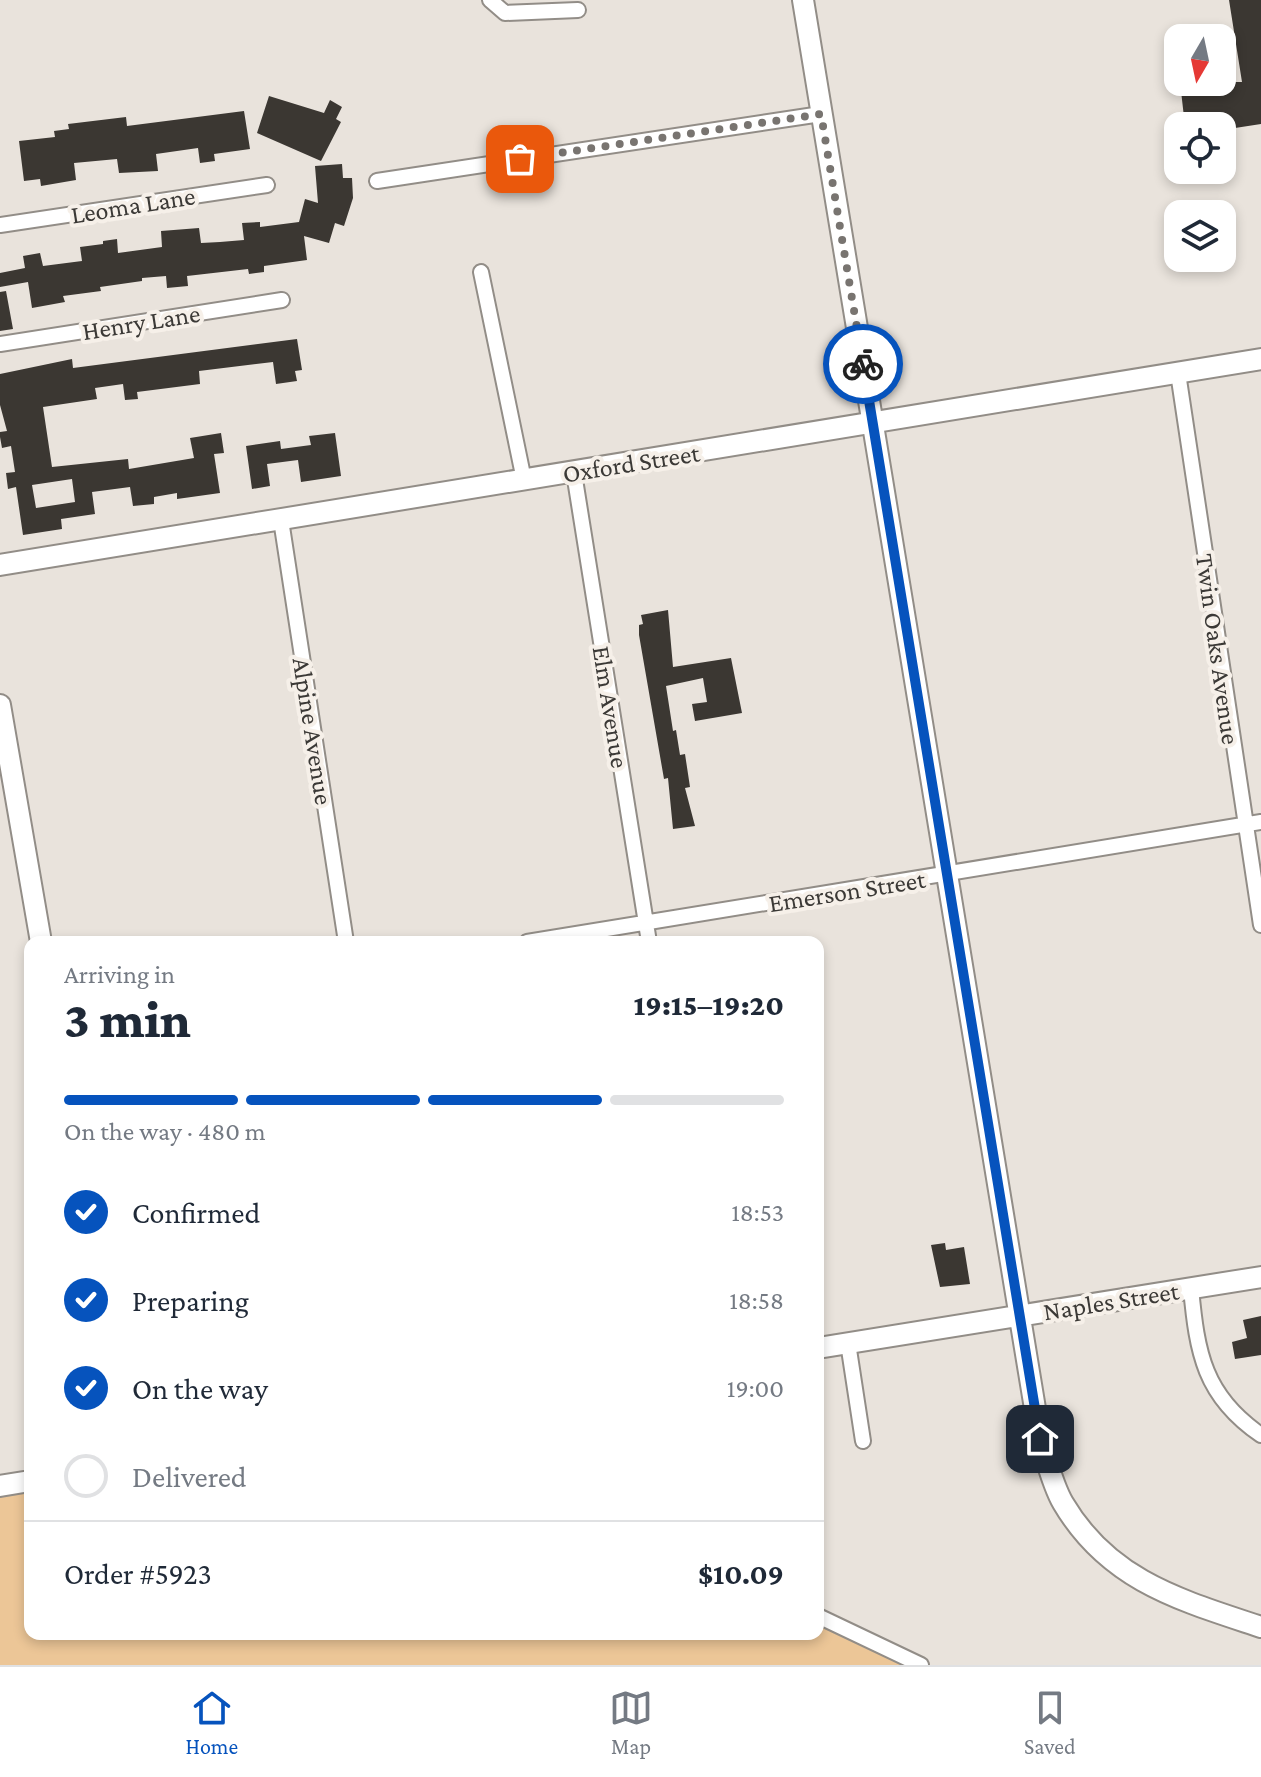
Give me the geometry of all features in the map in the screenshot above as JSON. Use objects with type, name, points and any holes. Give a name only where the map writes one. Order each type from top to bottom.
[{"type":"street","points":[[490,0],[505,13],[578,10]]},
{"type":"street","points":[[803,0],[1044,1449],[1061,1501],[1092,1544],[1151,1588],[1261,1627]]},
{"type":"street","points":[[377,181],[821,114]]},
{"type":"street","name":"Leoma Lane","points":[[0,225],[267,185]]},
{"type":"street","points":[[481,272],[524,480]]},
{"type":"street","name":"Henry Lane","points":[[0,344],[282,300]]},
{"type":"street","name":"Oxford Street","points":[[0,565],[1261,359]]},
{"type":"street","name":"Twin Oaks Avenue","points":[[1178,373],[1261,925]]},
{"type":"street","name":"Elm Avenue","points":[[574,473],[648,936]]},
{"type":"street","name":"Alpine Avenue","points":[[281,520],[345,936]]},
{"type":"street","points":[[0,705],[40,936]]},
{"type":"street","name":"Emerson Street","points":[[565,936],[1261,822]]},
{"type":"street","name":"Naples Street","points":[[824,1347],[1261,1277]]},
{"type":"street","points":[[1191,1288],[1196,1339],[1204,1370],[1220,1399],[1261,1435]]},
{"type":"street","points":[[848,1343],[863,1441]]},
{"type":"street","points":[[0,1486],[24,1482]]},
{"type":"street","points":[[824,1619],[921,1665]]},
{"type":"shaded area","points":[[24,1479],[24,1640],[824,1640],[824,1623],[918,1665],[0,1665],[0,1482]]},
{"type":"building","points":[[1229,0],[1261,0],[1261,124],[1236,128],[1236,112],[1183,112],[1182,96],[1236,96],[1236,82],[1242,82],[1236,24],[1233,24]]},
{"type":"building","points":[[269,96],[324,113],[330,100],[342,107],[336,119],[341,122],[321,161],[257,133]]},
{"type":"building","points":[[244,111],[250,149],[214,154],[215,161],[200,163],[198,148],[156,154],[158,171],[119,173],[117,159],[74,163],[76,180],[41,186],[40,179],[24,181],[19,141],[55,137],[54,131],[69,129],[68,124],[126,117],[127,126]]},
{"type":"building","points":[[342,164],[343,178],[352,178],[353,198],[344,226],[335,223],[329,243],[304,236],[307,260],[264,266],[264,272],[249,274],[248,269],[187,276],[188,286],[167,288],[166,276],[142,278],[142,281],[100,287],[101,291],[63,296],[65,302],[32,308],[28,282],[0,287],[0,273],[25,268],[23,256],[40,253],[43,266],[82,261],[80,247],[103,244],[103,241],[117,239],[118,253],[162,247],[161,231],[199,228],[201,243],[220,242],[244,240],[242,223],[260,222],[260,227],[299,222],[305,199],[318,203],[315,166]]},
{"type":"building","points":[[6,291],[13,329],[0,331],[0,292]]},
{"type":"building","points":[[297,339],[302,370],[295,371],[297,381],[276,384],[273,362],[199,371],[200,384],[137,392],[138,399],[125,400],[123,384],[95,388],[97,399],[43,407],[52,467],[128,459],[129,469],[194,458],[190,438],[221,433],[224,453],[214,454],[220,493],[177,499],[177,493],[154,497],[154,504],[133,506],[130,487],[92,492],[95,514],[61,519],[62,529],[23,535],[16,487],[8,489],[6,473],[15,472],[11,446],[2,448],[0,437],[0,432],[7,431],[0,405],[0,374],[72,359],[73,368]],"holes":[[[72,479],[75,502],[36,508],[32,485]]]},
{"type":"building","points":[[335,433],[341,476],[301,482],[298,460],[267,464],[270,486],[252,489],[246,446],[280,441],[281,449],[311,445],[309,436]]},
{"type":"building","points":[[668,610],[673,667],[731,658],[742,713],[695,721],[692,704],[707,702],[703,678],[666,686],[673,731],[676,730],[680,755],[685,754],[690,787],[685,788],[695,826],[673,829],[668,778],[664,779],[639,635],[639,625],[643,624],[641,615]]},
{"type":"building","points":[[945,1243],[946,1250],[964,1247],[970,1284],[940,1287],[931,1245]]},
{"type":"building","points":[[1261,1316],[1261,1355],[1235,1359],[1232,1342],[1247,1338],[1243,1320]]},
{"type":"way so far","points":[[520,159],[821,114],[863,364]]},
{"type":"route","points":[[863,364],[1040,1439]]}]
